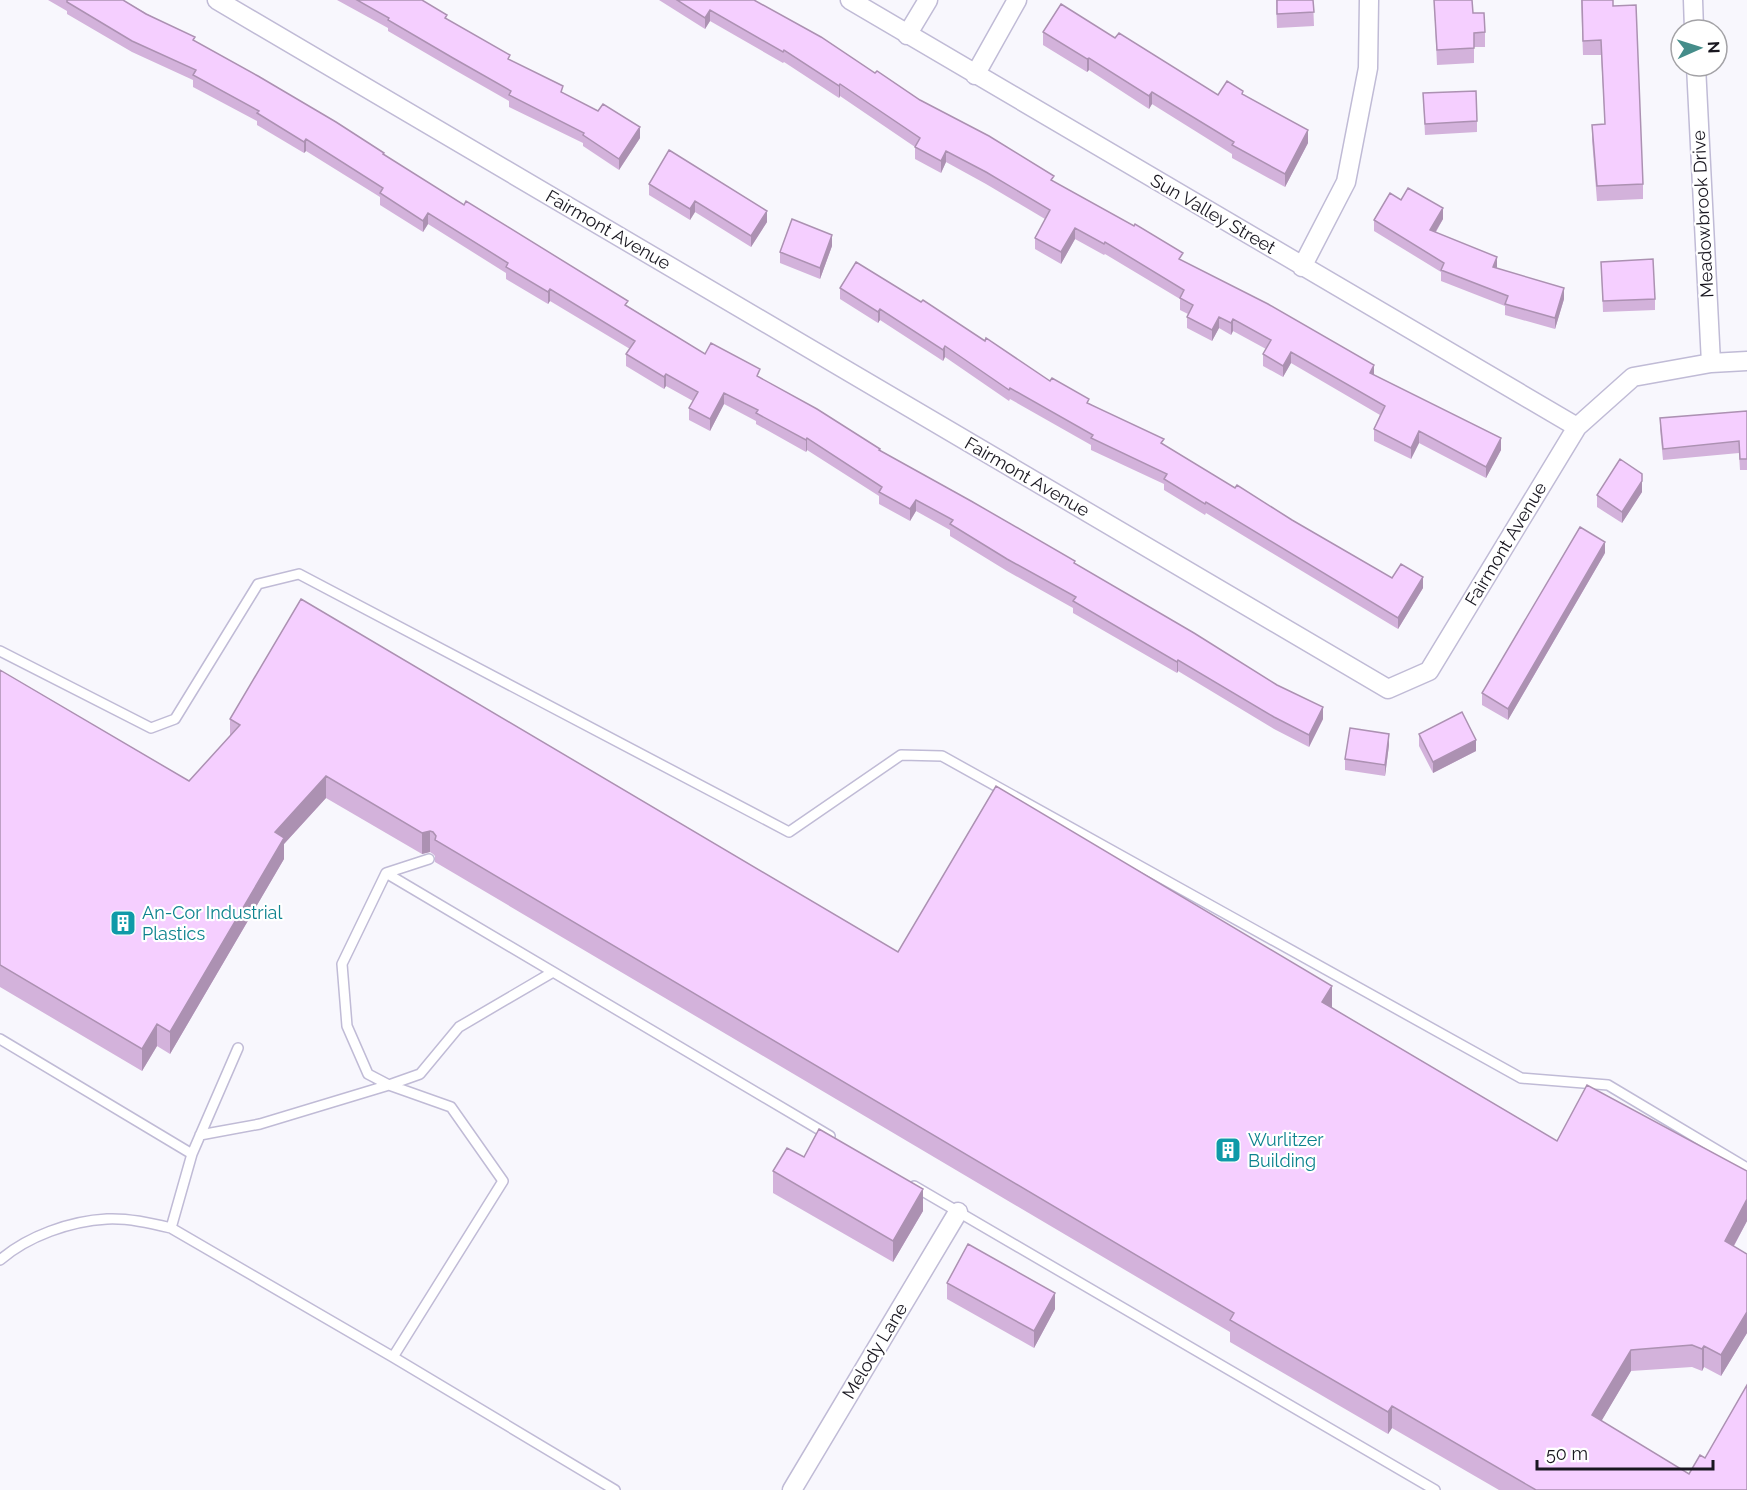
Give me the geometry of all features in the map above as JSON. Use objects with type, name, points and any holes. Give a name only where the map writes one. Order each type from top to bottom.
[{"type":"street","name":"Fairmont Avenue","points":[[218,0],[1388,689],[1429,671],[1576,427],[1633,377],[1711,363],[1747,361]]},
{"type":"street","name":"Sun Valley Street","points":[[850,0],[1576,427]]},
{"type":"street","points":[[907,35],[928,0]]},
{"type":"street","points":[[975,75],[1017,0]]},
{"type":"street","points":[[1302,267],[1346,182],[1368,68],[1369,0]]},
{"type":"street","points":[[1693,0],[1694,18]]},
{"type":"street","name":"Meadowbrook Drive","points":[[1697,78],[1711,363]]},
{"type":"street","name":"Melody Lane","points":[[792,1490],[958,1212]]},
{"type":"lane","points":[[0,651],[151,728],[175,719],[258,584],[299,574],[789,832],[901,755],[942,756],[1521,1078],[1608,1086],[1747,1167]]},
{"type":"lane","points":[[393,1357],[503,1181],[451,1107],[389,1085],[368,1074],[347,1026],[342,964],[386,873],[429,859]]},
{"type":"lane","points":[[386,873],[837,1140]]},
{"type":"lane","points":[[200,1135],[260,1124],[420,1074],[459,1027],[553,972]]},
{"type":"lane","points":[[0,1039],[192,1154]]},
{"type":"lane","points":[[171,1228],[192,1154],[238,1048]]},
{"type":"lane","points":[[908,1182],[1435,1490]]},
{"type":"lane","points":[[0,1260],[12,1250],[43,1234],[80,1224],[107,1219],[140,1221],[171,1228],[615,1490]]},
{"type":"building","points":[[67,0],[123,0],[146,14],[195,37],[193,40],[336,122],[464,205],[466,201],[628,301],[625,305],[705,354],[711,343],[760,369],[757,376],[817,409],[879,450],[1075,561],[1074,563],[1194,633],[1277,685],[1323,707],[1309,735],[1073,601],[1076,597],[950,524],[953,520],[916,500],[910,509],[879,492],[882,487],[807,438],[806,440],[756,413],[758,410],[724,393],[710,419],[689,408],[698,392],[666,374],[664,377],[626,354],[635,341],[550,289],[548,292],[506,267],[508,263],[428,213],[423,221],[380,193],[383,188],[306,139],[304,142],[257,113],[259,111],[193,75],[196,70],[132,41]]},
{"type":"building","points":[[357,0],[422,0],[447,15],[445,18],[510,55],[508,59],[563,86],[561,92],[598,111],[603,104],[640,127],[619,159],[583,135],[584,133],[509,95],[511,91]]},
{"type":"building","points":[[677,0],[754,0],[821,37],[920,100],[989,136],[1054,176],[1051,180],[1134,226],[1135,224],[1183,253],[1179,259],[1268,304],[1374,365],[1370,373],[1501,438],[1486,467],[1419,431],[1411,448],[1374,429],[1385,406],[1291,352],[1283,366],[1263,354],[1271,340],[1233,319],[1231,323],[1219,317],[1212,330],[1187,317],[1193,305],[1180,298],[1184,290],[1105,242],[1104,244],[1075,228],[1061,252],[1035,238],[1050,210],[946,151],[941,161],[915,147],[920,138],[840,84],[839,86],[784,50],[783,52],[710,10],[705,18]]},
{"type":"building","points":[[1277,0],[1313,0],[1314,12],[1277,14]]},
{"type":"building","points":[[1434,0],[1472,0],[1473,13],[1484,13],[1485,32],[1474,33],[1474,48],[1437,50]]},
{"type":"building","points":[[1582,0],[1613,0],[1613,6],[1636,5],[1643,184],[1597,186],[1592,125],[1605,124],[1601,40],[1583,41]]},
{"type":"building","points":[[1061,4],[1115,38],[1119,33],[1218,95],[1227,81],[1243,91],[1242,94],[1308,130],[1285,174],[1232,145],[1234,142],[1152,92],[1149,96],[1043,32]]},
{"type":"building","points":[[1476,91],[1477,121],[1425,124],[1423,93]]},
{"type":"building","points":[[669,150],[767,211],[751,236],[695,201],[690,209],[649,184]]},
{"type":"building","points":[[1408,188],[1443,208],[1430,230],[1497,257],[1493,267],[1564,288],[1555,318],[1505,304],[1508,296],[1441,270],[1444,263],[1374,220],[1390,193],[1401,200]]},
{"type":"building","points":[[792,219],[832,235],[820,268],[780,252]]},
{"type":"building","points":[[1653,259],[1655,299],[1603,301],[1601,262]]},
{"type":"building","points":[[856,262],[921,302],[923,300],[985,341],[986,338],[1050,381],[1052,378],[1089,399],[1087,403],[1164,439],[1161,443],[1235,488],[1237,485],[1392,578],[1401,564],[1423,577],[1398,618],[1164,479],[1167,474],[1091,438],[1093,435],[1010,388],[1009,390],[945,346],[943,350],[880,309],[878,312],[840,288]]},
{"type":"building","points":[[1747,411],[1747,459],[1740,459],[1739,441],[1663,449],[1660,418]]},
{"type":"building","points":[[1620,459],[1642,474],[1642,481],[1622,512],[1597,495]]},
{"type":"building","points":[[1580,527],[1605,542],[1508,709],[1482,693]]},
{"type":"building","name":"Wurlitzer Building","points":[[301,599],[898,952],[996,786],[1332,986],[1322,1002],[1557,1141],[1587,1085],[1747,1171],[1747,1199],[1725,1241],[1747,1254],[1747,1312],[1721,1355],[1704,1346],[1702,1349],[1692,1345],[1631,1350],[1592,1415],[1689,1474],[1700,1455],[1705,1458],[1747,1385],[1747,1490],[1536,1490],[1392,1406],[1388,1412],[1230,1320],[1234,1313],[435,840],[436,836],[433,832],[422,833],[326,776],[275,832],[284,838],[170,1032],[157,1024],[142,1049],[0,965],[0,670],[189,781],[240,725],[230,719]]},
{"type":"building","points":[[1462,712],[1476,740],[1433,762],[1419,734]]},
{"type":"building","points":[[1350,728],[1389,734],[1385,765],[1345,759]]},
{"type":"building","points":[[819,1129],[923,1189],[893,1241],[773,1171],[787,1148],[804,1157]]},
{"type":"building","points":[[968,1244],[1055,1293],[1034,1331],[947,1283]]},
{"type":"place","name":"An-Cor Industrial Plastics","points":[[123,923]]},
{"type":"place","name":"Wurlitzer Building","points":[[1228,1150]]}]
